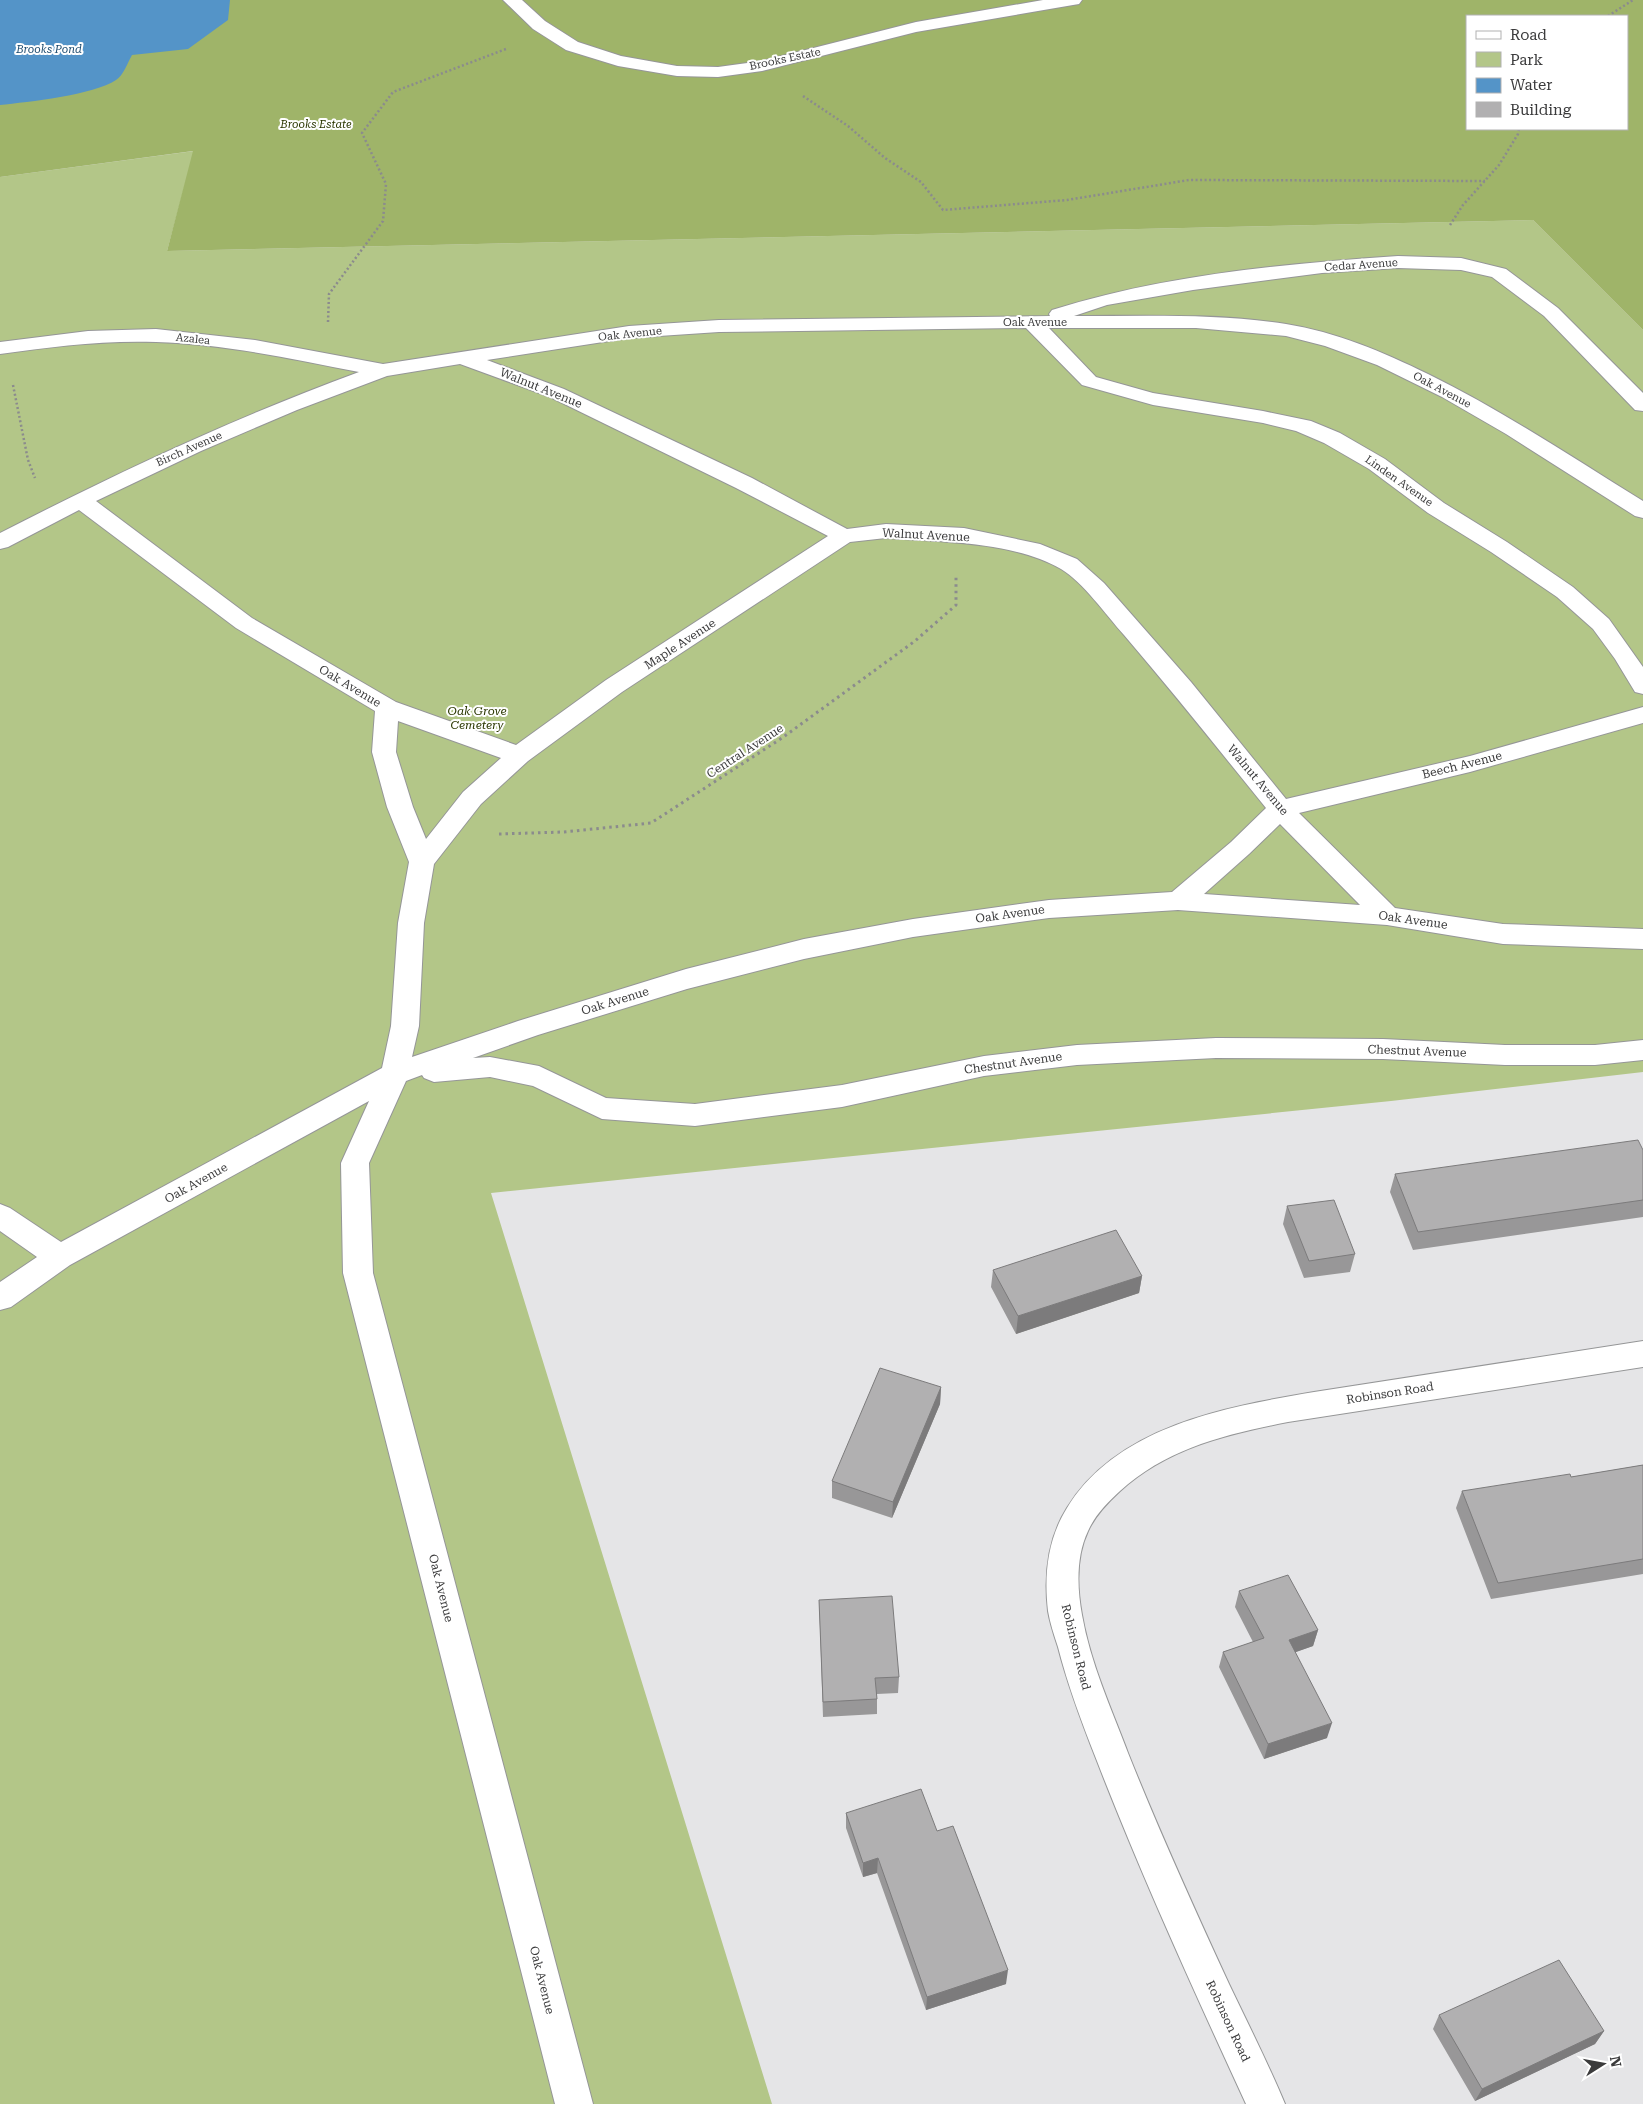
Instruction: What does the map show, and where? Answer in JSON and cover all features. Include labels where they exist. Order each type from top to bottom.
[{"type":"street","name":"Brooks Estate","points":[[512,0],[539,25],[572,46],[618,61],[677,71],[718,72],[762,66],[916,27],[1073,0]]},
{"type":"street","name":"Cedar Avenue","points":[[1031,322],[1104,300],[1202,282],[1332,266],[1398,262],[1461,264],[1499,273],[1551,312],[1643,405]]},
{"type":"street","name":"Linden Avenue","points":[[1031,322],[1089,381],[1153,399],[1263,417],[1303,426],[1332,438],[1377,464],[1436,508],[1499,547],[1565,592],[1601,624],[1624,655],[1643,686]]},
{"type":"street","name":"Oak Avenue","points":[[383,370],[629,332],[718,326],[1196,322],[1286,330],[1332,340],[1384,361],[1449,393],[1514,429],[1643,511]]},
{"type":"street","name":"Azalea","points":[[5,348],[94,336],[176,337],[270,348],[383,370]]},
{"type":"street","name":"Walnut Avenue","points":[[464,358],[557,393],[744,483],[844,536],[886,531],[964,535],[1032,550],[1069,564],[1096,588],[1171,674],[1280,809],[1387,916]]},
{"type":"street","name":"Birch Avenue","points":[[0,542],[81,500],[202,442],[383,370]]},
{"type":"street","name":"Oak Avenue","points":[[81,500],[244,623],[387,708],[384,752],[400,807],[429,853],[411,923],[405,1026],[395,1074],[355,1163],[358,1273],[574,2104]]},
{"type":"street","name":"Maple Avenue","points":[[429,853],[472,798],[519,755],[614,686],[844,536]]},
{"type":"street","points":[[387,708],[519,755]]},
{"type":"street","name":"Beech Avenue","points":[[1280,809],[1470,764],[1643,715]]},
{"type":"street","points":[[1178,901],[1240,848],[1280,809]]},
{"type":"street","name":"Oak Avenue","points":[[0,1298],[60,1257],[395,1074],[528,1028],[677,982],[804,949],[913,928],[1049,909],[1178,901],[1387,916],[1503,934],[1643,939]]},
{"type":"street","name":"Chestnut Avenue","points":[[395,1074],[490,1067],[539,1077],[602,1108],[695,1115],[842,1096],[984,1066],[1077,1055],[1216,1048],[1383,1049],[1545,1055],[1595,1055],[1643,1050]]},
{"type":"street","points":[[0,1216],[60,1257]]},
{"type":"street","name":"Robinson Road","points":[[1266,2104],[1153,1858],[1089,1699],[1066,1615],[1063,1589],[1064,1559],[1068,1539],[1075,1523],[1100,1489],[1143,1456],[1184,1436],[1274,1412],[1643,1354]]},
{"type":"path","points":[[1610,15],[1633,0]]},
{"type":"path","points":[[327,359],[330,294],[383,221],[386,184],[362,133],[394,92],[482,57],[551,33]]},
{"type":"path","points":[[762,66],[848,126],[885,158],[921,182],[943,210],[1067,200],[1189,180],[1485,181]]},
{"type":"path","points":[[1461,264],[1449,243],[1448,229],[1463,205],[1485,181],[1507,152],[1519,130]]},
{"type":"path","points":[[5,348],[28,460],[50,516]]},
{"type":"path","name":"Central Avenue","points":[[429,853],[506,833],[564,832],[651,823],[782,738],[915,641],[956,605],[956,559],[938,534]]},
{"type":"green space","name":"Brooks Estate","points":[[0,0],[1643,0],[1643,330],[1533,220],[167,251],[193,151],[0,177]]},
{"type":"green space","name":"Oak Grove Cemetery","points":[[194,151],[167,251],[1533,220],[1643,330],[1643,1072],[1391,1101],[491,1193],[772,2104],[0,2104],[0,177]]},
{"type":"water","name":"Brooks Pond","points":[[0,0],[230,0],[228,20],[188,49],[132,55],[119,78],[93,90],[60,97],[0,105]]},
{"type":"building","points":[[1638,1140],[1643,1150],[1643,1200],[1418,1232],[1395,1174]]},
{"type":"building","points":[[1334,1200],[1355,1254],[1309,1261],[1287,1206]]},
{"type":"building","points":[[1116,1230],[1142,1276],[1018,1316],[993,1270]]},
{"type":"building","points":[[880,1368],[941,1387],[893,1502],[832,1481]]},
{"type":"building","points":[[1643,1465],[1643,1559],[1498,1583],[1462,1491],[1570,1474],[1571,1477]]},
{"type":"building","points":[[1288,1575],[1318,1630],[1289,1640],[1332,1723],[1268,1744],[1223,1652],[1264,1638],[1239,1591]]},
{"type":"building","points":[[892,1596],[899,1677],[875,1678],[877,1699],[823,1702],[819,1600]]},
{"type":"building","points":[[921,1789],[937,1831],[953,1826],[1008,1970],[927,1997],[878,1858],[863,1863],[846,1813]]},
{"type":"building","points":[[1559,1960],[1604,2031],[1482,2089],[1439,2015]]}]
